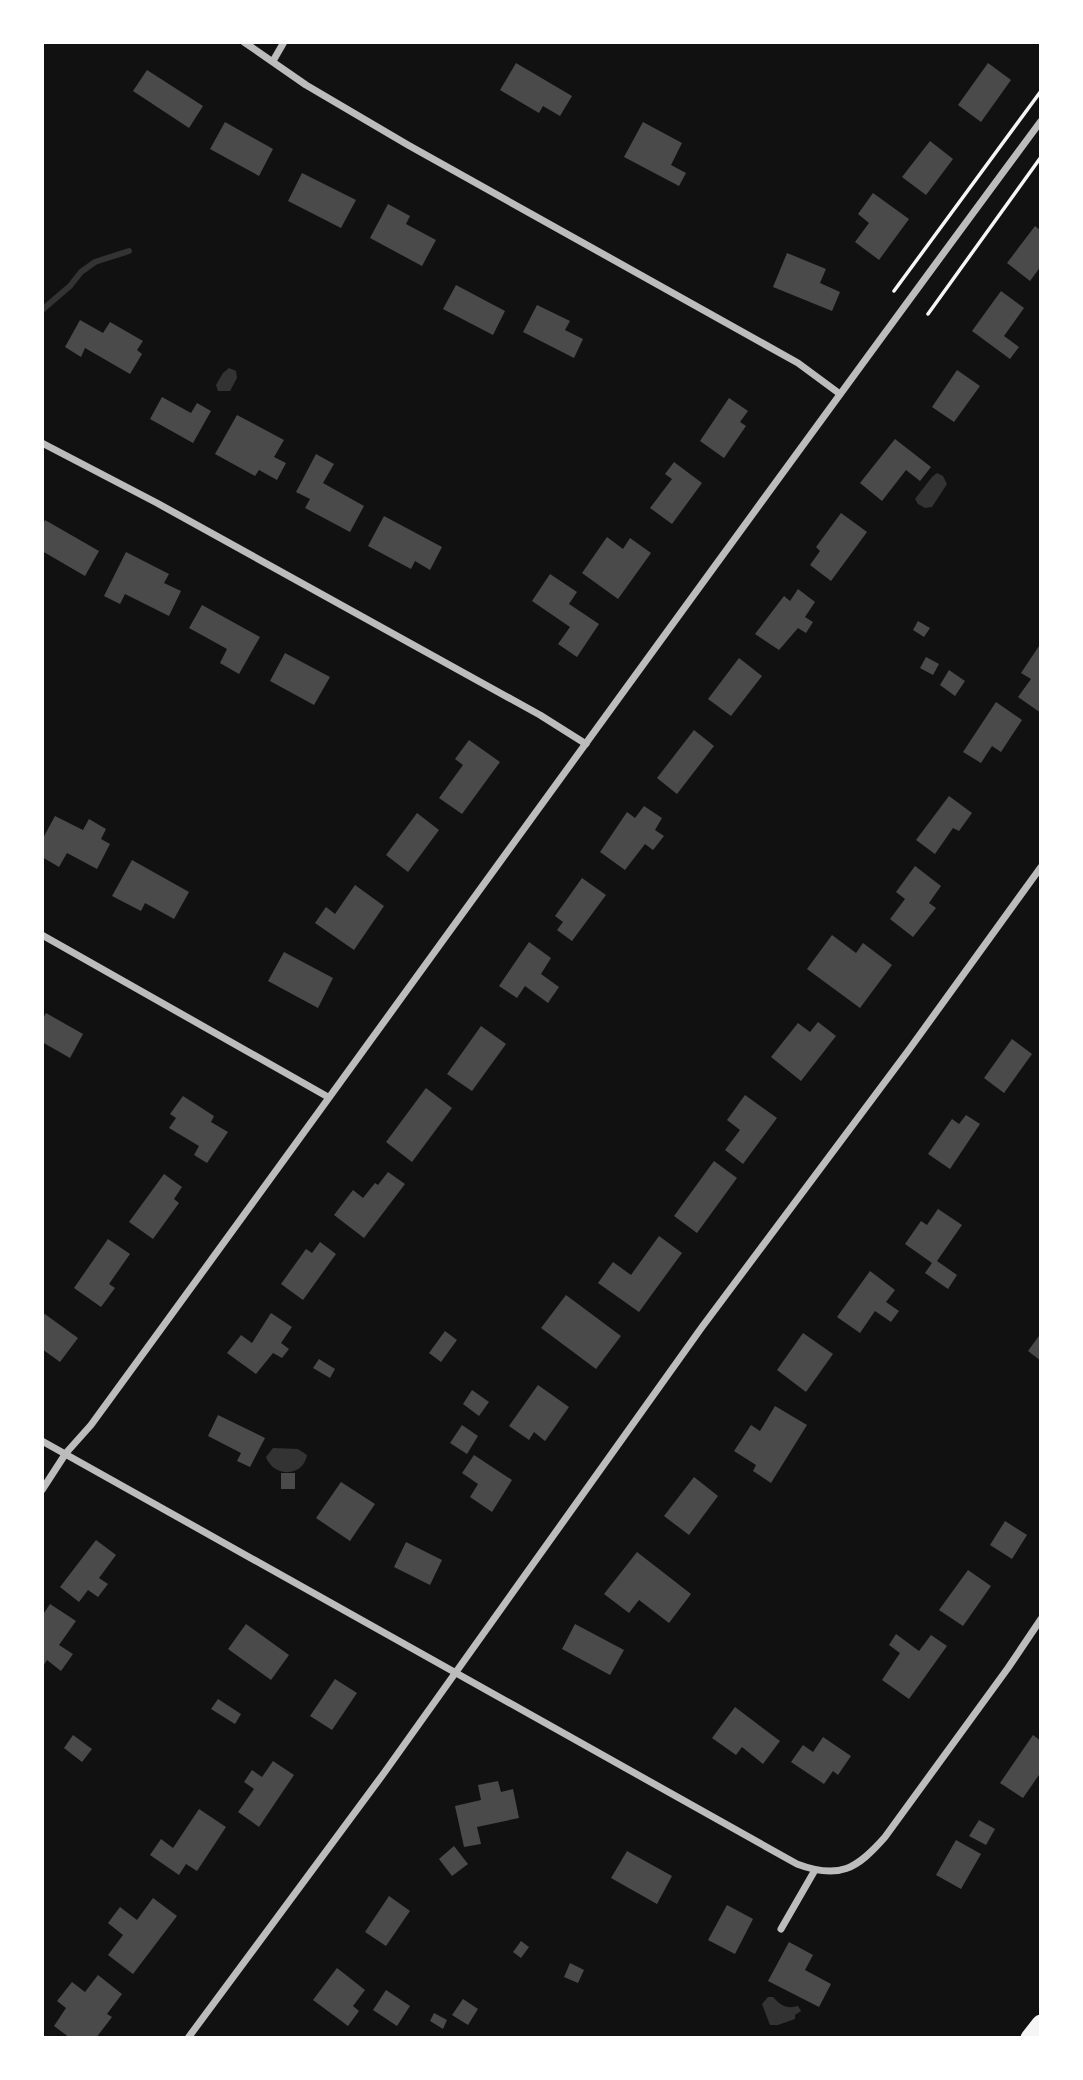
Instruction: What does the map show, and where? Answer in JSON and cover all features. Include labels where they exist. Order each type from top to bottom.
[{"type":"highway","points":[[1030,2038],[1041,2024]]},
{"type":"street","points":[[244,42],[306,85],[798,363],[840,394]]},
{"type":"street","points":[[273,61],[284,42]]},
{"type":"street","points":[[42,1490],[66,1453],[99,1414],[744,523],[1041,121]]},
{"type":"street","points":[[42,443],[157,503],[540,715],[586,744]]},
{"type":"street","points":[[188,2038],[384,1773],[694,1338],[1041,867]]},
{"type":"street","points":[[42,935],[328,1097]]},
{"type":"street","points":[[42,1441],[797,1864],[815,1870],[843,1871],[868,1857],[1000,1679],[1041,1619]]},
{"type":"street","points":[[781,1929],[815,1870]]},
{"type":"path","points":[[894,291],[1041,91]]},
{"type":"path","points":[[928,314],[1041,157]]},
{"type":"shaded area","points":[[229,368],[236,371],[237,378],[230,391],[218,391],[216,385]]},
{"type":"shaded area","points":[[937,473],[943,476],[947,484],[932,507],[925,508],[915,499]]},
{"type":"shaded area","points":[[273,1448],[298,1449],[307,1455],[300,1468],[281,1471],[270,1464],[266,1457]]},
{"type":"shaded area","points":[[768,1997],[773,1997],[784,2006],[798,2006],[801,2011],[795,2015],[795,2019],[770,2025],[762,2004]]},
{"type":"building","points":[[516,63],[572,96],[560,116],[543,106],[539,113],[500,90]]},
{"type":"building","points":[[988,63],[1011,80],[981,122],[958,105]]},
{"type":"building","points":[[147,70],[203,106],[189,128],[133,91]]},
{"type":"building","points":[[225,122],[273,149],[259,176],[210,149]]},
{"type":"building","points":[[643,122],[682,143],[671,165],[686,173],[679,186],[624,157]]},
{"type":"building","points":[[930,141],[953,159],[926,195],[902,177]]},
{"type":"building","points":[[302,173],[356,200],[341,228],[288,201]]},
{"type":"building","points":[[873,193],[909,219],[879,260],[855,242],[869,223],[858,214]]},
{"type":"building","points":[[388,204],[410,216],[406,224],[436,240],[422,266],[370,238]]},
{"type":"building","points":[[1035,226],[1041,231],[1041,266],[1030,281],[1007,263]]},
{"type":"building","points":[[787,253],[826,269],[820,283],[840,292],[832,311],[773,287]]},
{"type":"building","points":[[456,285],[505,311],[493,335],[443,309]]},
{"type":"building","points":[[1001,291],[1024,308],[1004,336],[1019,347],[1010,359],[972,331]]},
{"type":"building","points":[[537,305],[570,321],[565,330],[583,339],[574,358],[523,332]]},
{"type":"building","points":[[80,320],[103,333],[110,322],[143,341],[137,350],[142,354],[130,374],[85,348],[81,357],[65,347]]},
{"type":"building","points":[[957,370],[980,386],[954,422],[932,407]]},
{"type":"building","points":[[162,397],[191,413],[197,403],[211,411],[193,443],[150,419]]},
{"type":"building","points":[[729,398],[748,411],[740,422],[746,426],[724,458],[700,441]]},
{"type":"building","points":[[237,415],[284,440],[274,457],[286,463],[277,480],[259,470],[255,476],[215,454]]},
{"type":"building","points":[[895,439],[931,467],[920,481],[906,470],[882,501],[860,483]]},
{"type":"building","points":[[316,454],[334,464],[323,483],[364,506],[350,532],[305,508],[310,499],[296,492]]},
{"type":"building","points":[[674,462],[702,483],[672,524],[650,508],[672,479],[665,474]]},
{"type":"building","points":[[841,513],[867,532],[831,581],[810,565],[820,551],[816,547]]},
{"type":"building","points":[[384,516],[442,547],[430,570],[415,561],[411,569],[368,546]]},
{"type":"building","points":[[45,520],[99,551],[85,576],[42,551],[42,526]]},
{"type":"building","points":[[607,537],[623,549],[630,538],[651,553],[618,599],[582,573]]},
{"type":"building","points":[[126,552],[169,574],[164,583],[181,591],[169,616],[125,594],[120,604],[104,596]]},
{"type":"building","points":[[550,574],[577,592],[569,604],[599,624],[577,657],[558,644],[570,627],[532,601]]},
{"type":"building","points":[[798,589],[815,602],[805,617],[813,622],[806,633],[798,628],[779,650],[755,634],[784,596],[790,601]]},
{"type":"building","points":[[202,605],[260,637],[239,674],[220,663],[227,649],[189,628]]},
{"type":"building","points":[[918,621],[930,628],[924,637],[913,630]]},
{"type":"building","points":[[1041,643],[1041,713],[1018,697],[1031,679],[1021,673]]},
{"type":"building","points":[[285,653],[330,677],[314,705],[270,681]]},
{"type":"building","points":[[926,657],[939,664],[933,675],[920,668]]},
{"type":"building","points":[[739,658],[762,676],[731,716],[708,699]]},
{"type":"building","points":[[949,670],[965,681],[955,696],[940,685]]},
{"type":"building","points":[[996,702],[1022,720],[1001,752],[992,746],[981,763],[963,752]]},
{"type":"building","points":[[694,730],[714,746],[677,794],[657,778]]},
{"type":"building","points":[[469,740],[500,762],[462,814],[439,798],[463,765],[455,759]]},
{"type":"building","points":[[949,796],[972,813],[959,831],[953,828],[935,854],[916,840]]},
{"type":"building","points":[[644,806],[662,818],[655,830],[664,836],[653,850],[645,844],[625,870],[600,852],[627,812],[635,818]]},
{"type":"building","points":[[417,813],[439,830],[408,872],[386,855]]},
{"type":"building","points":[[55,816],[83,830],[89,819],[106,829],[101,839],[110,844],[97,869],[67,853],[59,867],[42,857],[42,840]]},
{"type":"building","points":[[132,860],[189,892],[174,919],[145,903],[141,911],[112,896]]},
{"type":"building","points":[[915,866],[941,886],[929,903],[936,908],[913,937],[890,919],[905,899],[896,892]]},
{"type":"building","points":[[582,878],[606,895],[572,941],[557,930],[563,922],[555,916]]},
{"type":"building","points":[[355,885],[384,906],[354,950],[315,923],[326,907],[335,914]]},
{"type":"building","points":[[832,935],[856,953],[863,943],[892,965],[860,1008],[807,969]]},
{"type":"building","points":[[529,942],[551,958],[541,974],[559,987],[548,1003],[525,986],[517,998],[499,986]]},
{"type":"building","points":[[284,952],[333,978],[318,1008],[268,981]]},
{"type":"building","points":[[46,1013],[83,1034],[70,1058],[42,1042],[42,1020]]},
{"type":"building","points":[[818,1022],[836,1036],[801,1081],[771,1057],[798,1023],[810,1032]]},
{"type":"building","points":[[481,1026],[506,1044],[472,1091],[447,1074]]},
{"type":"building","points":[[1012,1039],[1032,1054],[1004,1093],[984,1078]]},
{"type":"building","points":[[426,1088],[452,1108],[412,1162],[386,1142]]},
{"type":"building","points":[[745,1095],[777,1118],[743,1164],[725,1150],[740,1130],[727,1120]]},
{"type":"building","points":[[183,1096],[214,1116],[211,1122],[228,1132],[207,1163],[194,1155],[199,1146],[169,1128],[176,1118],[170,1114]]},
{"type":"building","points":[[966,1115],[980,1124],[950,1169],[928,1154],[952,1119],[959,1124]]},
{"type":"building","points":[[714,1161],[737,1178],[697,1233],[674,1216]]},
{"type":"building","points":[[388,1172],[405,1184],[364,1238],[334,1215],[353,1190],[363,1198]]},
{"type":"building","points":[[164,1174],[182,1187],[174,1199],[179,1203],[153,1239],[129,1222]]},
{"type":"building","points":[[938,1209],[962,1225],[937,1261],[957,1275],[948,1289],[925,1273],[932,1263],[905,1244],[921,1221],[927,1225]]},
{"type":"building","points":[[659,1236],[682,1253],[639,1312],[598,1283],[613,1262],[631,1275]]},
{"type":"building","points":[[108,1239],[130,1254],[109,1284],[115,1288],[101,1307],[74,1288]]},
{"type":"building","points":[[320,1242],[336,1254],[303,1300],[281,1284],[306,1249],[312,1253]]},
{"type":"building","points":[[870,1271],[895,1290],[886,1302],[899,1311],[891,1322],[875,1311],[860,1333],[837,1317]]},
{"type":"building","points":[[566,1295],[621,1336],[596,1369],[541,1328]]},
{"type":"building","points":[[42,1312],[78,1338],[60,1362],[42,1349]]},
{"type":"building","points":[[271,1313],[292,1327],[281,1343],[289,1349],[282,1358],[273,1353],[256,1374],[227,1353],[241,1335],[252,1343]]},
{"type":"building","points":[[445,1331],[457,1340],[441,1362],[429,1353]]},
{"type":"building","points":[[803,1333],[833,1354],[806,1392],[777,1370]]},
{"type":"building","points":[[1041,1333],[1041,1361],[1028,1351]]},
{"type":"building","points":[[319,1359],[335,1369],[330,1378],[313,1368]]},
{"type":"building","points":[[538,1385],[569,1407],[545,1441],[534,1432],[529,1440],[509,1426]]},
{"type":"building","points":[[472,1390],[489,1402],[479,1416],[463,1404]]},
{"type":"building","points":[[775,1406],[807,1425],[771,1483],[753,1471],[756,1465],[734,1451],[751,1425],[760,1431]]},
{"type":"building","points":[[218,1415],[265,1438],[250,1467],[237,1461],[241,1453],[208,1436]]},
{"type":"building","points":[[462,1425],[478,1436],[467,1454],[450,1443]]},
{"type":"building","points":[[474,1455],[512,1480],[492,1512],[470,1497],[478,1484],[462,1473]]},
{"type":"building","points":[[281,1473],[295,1473],[295,1489],[281,1489]]},
{"type":"building","points":[[694,1477],[718,1496],[689,1535],[664,1516]]},
{"type":"building","points":[[341,1482],[375,1504],[350,1541],[316,1518]]},
{"type":"building","points":[[1005,1521],[1027,1535],[1012,1559],[990,1545]]},
{"type":"building","points":[[96,1540],[116,1555],[99,1578],[108,1584],[98,1597],[88,1590],[79,1602],[60,1587]]},
{"type":"building","points":[[406,1542],[442,1560],[430,1585],[394,1567]]},
{"type":"building","points":[[637,1552],[691,1594],[669,1623],[639,1600],[629,1613],[604,1594]]},
{"type":"building","points":[[968,1570],[991,1586],[963,1626],[939,1610]]},
{"type":"building","points":[[50,1604],[76,1621],[59,1645],[73,1654],[61,1671],[47,1660],[42,1668],[42,1616]]},
{"type":"building","points":[[246,1624],[289,1655],[271,1680],[228,1649]]},
{"type":"building","points":[[575,1624],[624,1650],[610,1675],[562,1649]]},
{"type":"building","points":[[896,1634],[919,1651],[931,1635],[947,1646],[909,1699],[882,1680],[900,1653],[889,1645]]},
{"type":"building","points":[[335,1679],[357,1693],[332,1730],[310,1716]]},
{"type":"building","points":[[218,1699],[241,1714],[235,1724],[211,1709]]},
{"type":"building","points":[[735,1707],[780,1741],[763,1764],[742,1747],[736,1755],[712,1738]]},
{"type":"building","points":[[73,1735],[92,1749],[82,1762],[64,1748]]},
{"type":"building","points":[[1033,1735],[1041,1741],[1041,1772],[1023,1798],[1000,1783]]},
{"type":"building","points":[[823,1737],[851,1756],[838,1775],[833,1771],[824,1784],[791,1762],[803,1745],[813,1752]]},
{"type":"building","points":[[273,1761],[294,1775],[259,1827],[238,1812],[254,1789],[244,1782],[252,1770],[262,1777]]},
{"type":"building","points":[[498,1781],[501,1792],[513,1789],[519,1818],[477,1827],[481,1844],[464,1847],[455,1806],[481,1800],[478,1785]]},
{"type":"building","points":[[199,1809],[226,1827],[197,1871],[186,1864],[179,1875],[150,1855],[161,1839],[173,1848]]},
{"type":"building","points":[[979,1820],[995,1829],[986,1845],[969,1836]]},
{"type":"building","points":[[956,1840],[981,1854],[961,1889],[936,1875]]},
{"type":"building","points":[[454,1846],[468,1864],[452,1876],[439,1859]]},
{"type":"building","points":[[627,1851],[672,1876],[657,1904],[611,1878]]},
{"type":"building","points":[[389,1896],[410,1911],[386,1946],[365,1932]]},
{"type":"building","points":[[153,1898],[177,1916],[133,1974],[108,1955],[123,1935],[108,1923],[120,1907],[137,1920]]},
{"type":"building","points":[[727,1905],[753,1919],[735,1954],[708,1940]]},
{"type":"building","points":[[521,1941],[529,1947],[521,1958],[513,1952]]},
{"type":"building","points":[[789,1942],[813,1955],[805,1970],[831,1984],[819,2007],[768,1981]]},
{"type":"building","points":[[570,1963],[584,1970],[578,1983],[564,1977]]},
{"type":"building","points":[[337,1968],[365,1990],[353,2006],[359,2011],[348,2026],[313,2000]]},
{"type":"building","points":[[98,1975],[122,1994],[107,2014],[112,2017],[96,2038],[70,2038],[54,2026],[66,2008],[57,2001],[72,1982],[85,1992]]},
{"type":"building","points":[[386,1990],[410,2006],[397,2026],[373,2010]]},
{"type":"building","points":[[463,1999],[478,2009],[468,2025],[452,2015]]},
{"type":"building","points":[[434,2013],[447,2020],[443,2029],[430,2021]]},
{"type":"waterway","points":[[42,310],[95,262],[129,251]]}]
